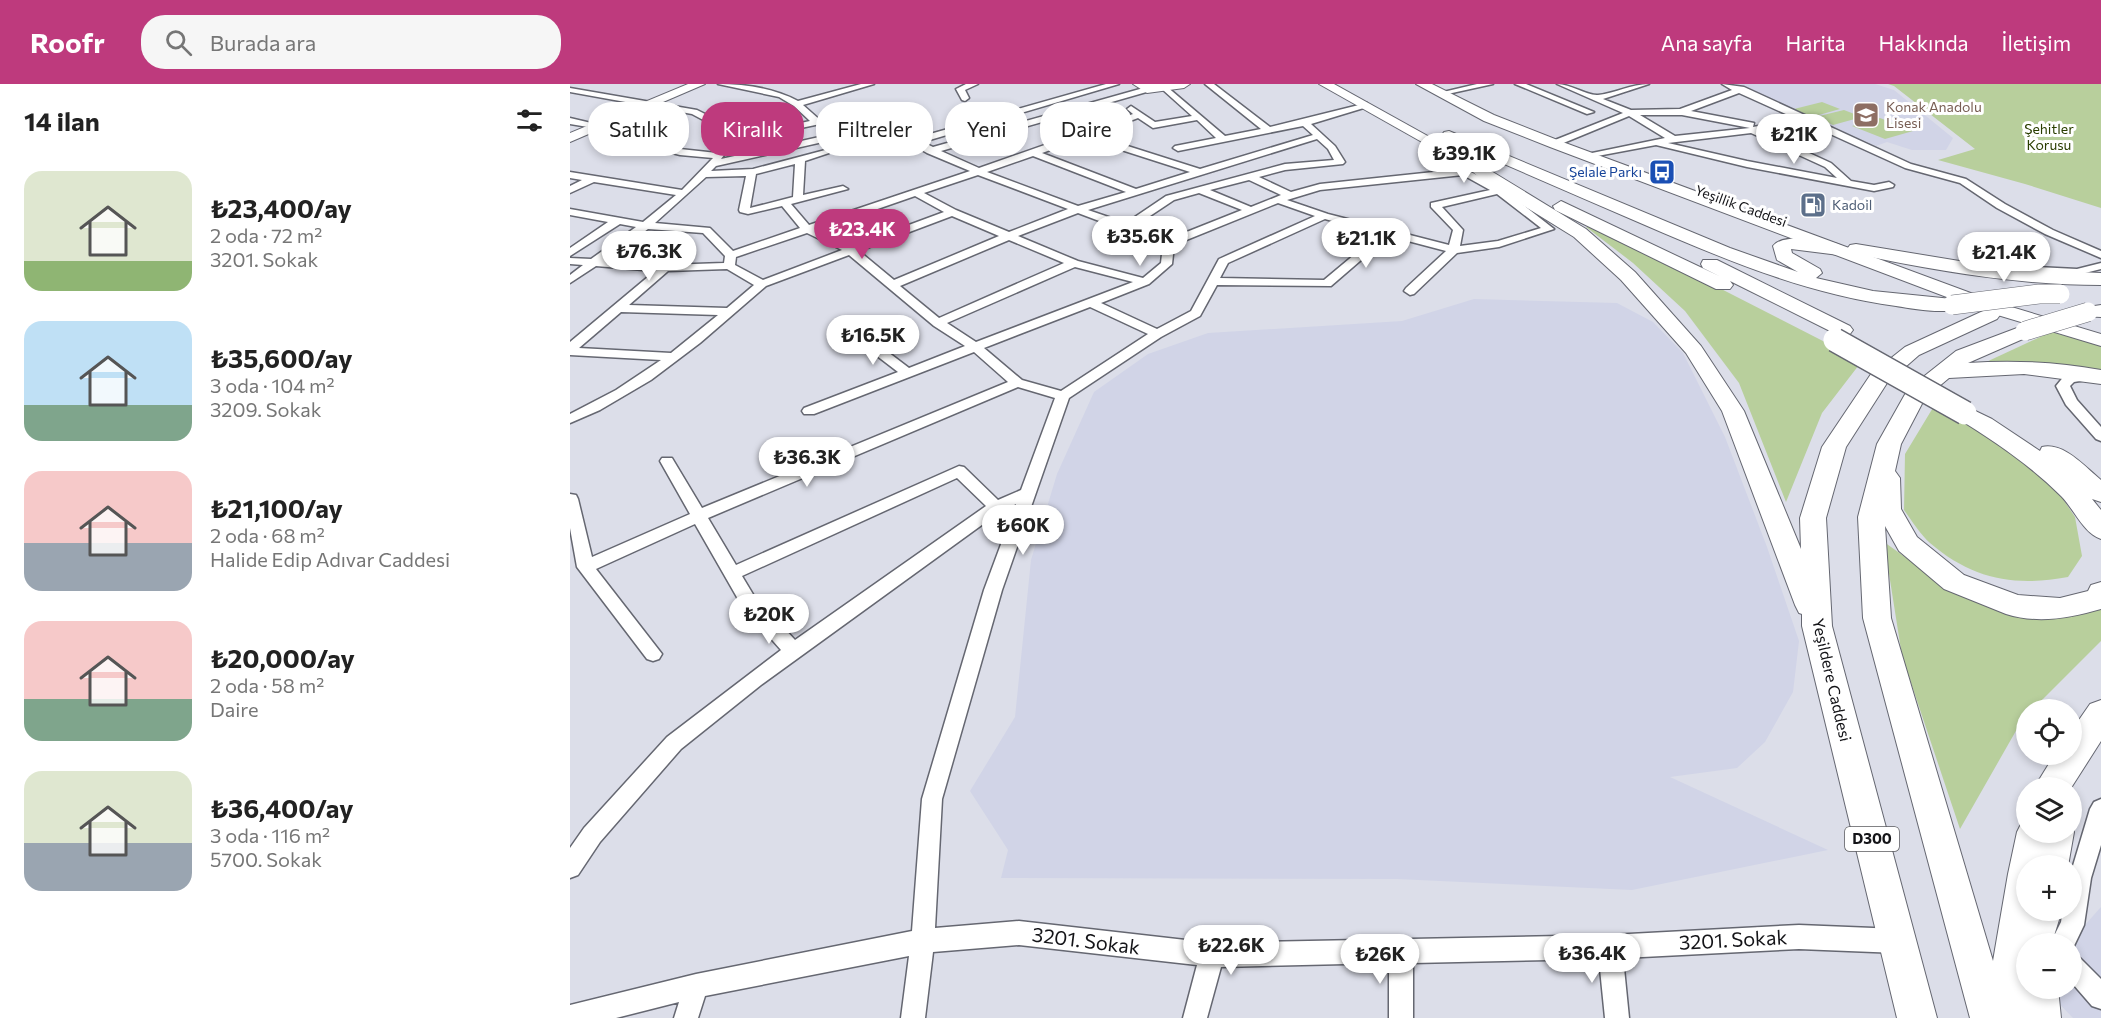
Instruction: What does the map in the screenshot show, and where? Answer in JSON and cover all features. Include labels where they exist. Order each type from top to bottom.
[{"type":"highway","points":[[1449,135],[1777,273],[1817,286],[1903,303],[1952,305],[2039,294],[2060,294]]},
{"type":"highway","points":[[1449,135],[1839,335],[1969,406],[2064,462],[2101,493]]},
{"type":"highway","points":[[1469,168],[1605,226],[1839,335]]},
{"type":"highway","points":[[1469,168],[1488,177],[1580,233],[1628,276],[1694,350],[1733,411],[1817,626]]},
{"type":"highway","points":[[1903,303],[1818,275],[1792,263],[1783,256],[1782,246],[1794,242],[2044,279],[2101,279]]},
{"type":"highway","name":"Yeşildere Caddesi","points":[[1917,1018],[1817,626],[1813,518],[1834,447],[1879,379],[1912,351],[1990,315],[2101,284]]},
{"type":"highway","points":[[1990,1018],[1877,618],[1871,517],[1889,444],[1916,394],[1964,356],[2025,331],[2097,311]]},
{"type":"highway","points":[[1941,373],[2005,367],[2035,368],[2098,377]]},
{"type":"highway","points":[[1969,406],[2057,478],[2101,530]]},
{"type":"highway","points":[[1889,444],[1888,509],[1908,544],[1954,582],[2016,606],[2060,609],[2098,598],[2101,593]]},
{"type":"highway","points":[[2058,777],[2092,727]]},
{"type":"highway","points":[[2072,777],[2092,727]]},
{"type":"highway","points":[[2012,1018],[2013,954],[2018,921]]},
{"type":"main road","points":[[659,102],[699,84]]},
{"type":"main road","points":[[1143,86],[1166,88],[1184,84]]},
{"type":"main road","points":[[1325,84],[1469,168]]},
{"type":"main road","points":[[1348,84],[1449,135]]},
{"type":"main road","name":"Yeşillik Caddesi","points":[[1424,84],[1494,117],[1847,250]]},
{"type":"main road","name":"Yeşillik Caddesi","points":[[1424,84],[1489,118],[1522,131],[1847,250]]},
{"type":"main road","points":[[570,138],[588,130]]},
{"type":"main road","points":[[1847,250],[2101,332]]},
{"type":"main road","points":[[1847,250],[1988,306],[2101,340]]},
{"type":"main road","points":[[2040,999],[2042,1018]]},
{"type":"street","points":[[722,84],[782,95],[794,102]]},
{"type":"street","points":[[965,98],[960,89],[974,84]]},
{"type":"street","points":[[933,135],[1115,84]]},
{"type":"street","points":[[1209,84],[1268,130]]},
{"type":"street","points":[[1443,93],[1489,84]]},
{"type":"street","points":[[1519,84],[1590,112]]},
{"type":"street","points":[[1560,84],[1630,112],[1672,138]]},
{"type":"street","points":[[1596,98],[1643,84]]},
{"type":"street","points":[[1726,84],[1908,166],[1963,181],[2039,227],[2101,255]]},
{"type":"street","points":[[804,102],[863,85]]},
{"type":"street","points":[[933,150],[1116,98],[1143,86]]},
{"type":"street","points":[[1166,88],[1222,139]]},
{"type":"street","points":[[1681,112],[1741,89]]},
{"type":"street","points":[[570,90],[636,102]]},
{"type":"street","points":[[1116,98],[1151,124],[1199,117]]},
{"type":"street","points":[[1179,148],[1305,123],[1364,105]]},
{"type":"street","points":[[804,110],[817,122],[804,125]]},
{"type":"street","points":[[1558,142],[1630,112],[1681,112],[1764,128]]},
{"type":"street","points":[[1133,117],[1138,115]]},
{"type":"street","points":[[1594,154],[1672,138],[1752,130],[1810,120]]},
{"type":"street","points":[[570,121],[588,126]]},
{"type":"street","points":[[1127,227],[1170,198],[1285,167],[1340,162],[1332,148],[1305,123]]},
{"type":"street","points":[[1752,130],[1828,165],[1847,182]]},
{"type":"street","points":[[892,285],[1076,210],[1256,153],[1319,136]]},
{"type":"street","points":[[689,154],[717,160],[816,140]]},
{"type":"street","points":[[1654,142],[1747,164],[1874,188],[1889,185]]},
{"type":"street","points":[[1133,150],[1200,172]]},
{"type":"street","points":[[570,261],[664,268],[730,260],[807,229],[1040,151]]},
{"type":"street","points":[[933,152],[1076,210],[1168,243],[1284,198],[1320,187],[1469,168],[1549,230],[1499,244],[1454,250],[1324,216],[1284,198],[1251,177]]},
{"type":"street","points":[[1034,153],[1136,192]]},
{"type":"street","points":[[705,174],[733,176],[751,174],[816,154]]},
{"type":"street","points":[[570,280],[683,193],[705,174],[720,156]]},
{"type":"street","points":[[800,159],[792,202],[807,229],[849,249],[938,323],[975,347],[1017,383],[1063,396]]},
{"type":"street","points":[[751,174],[744,210],[752,212],[843,189]]},
{"type":"street","points":[[570,175],[683,193]]},
{"type":"street","points":[[570,190],[592,179]]},
{"type":"street","points":[[1200,190],[1252,211]]},
{"type":"street","points":[[1410,291],[1454,250],[1458,230],[1435,205],[1499,191]]},
{"type":"street","points":[[915,192],[952,212],[1074,262],[1145,282]]},
{"type":"street","points":[[570,212],[643,225],[706,230],[730,260],[762,284]]},
{"type":"street","points":[[570,419],[592,410],[674,357],[762,284],[849,249],[952,212]]},
{"type":"street","points":[[914,1018],[923,940],[932,799],[993,590],[1063,396],[1157,334],[1196,313],[1223,261],[1324,216]]},
{"type":"street","points":[[570,253],[617,221]]},
{"type":"street","points":[[1211,281],[1327,285],[1386,233]]},
{"type":"street","points":[[809,411],[1093,304],[1145,282],[1166,264],[1168,243]]},
{"type":"street","points":[[1904,258],[1979,267],[2077,272],[2101,266]]},
{"type":"street","points":[[938,323],[1074,262]]},
{"type":"street","points":[[570,350],[664,268]]},
{"type":"street","points":[[1093,304],[1157,334]]},
{"type":"street","points":[[616,308],[730,312]]},
{"type":"street","points":[[855,333],[908,373]]},
{"type":"street","points":[[570,350],[674,357]]},
{"type":"street","points":[[2098,377],[2070,378],[2062,386],[2070,402],[2095,426],[2101,436]]},
{"type":"street","points":[[585,567],[699,516],[1017,383]]},
{"type":"street","points":[[570,410],[592,410]]},
{"type":"street","points":[[667,461],[748,601],[793,650]]},
{"type":"street","points":[[732,573],[958,471],[996,507],[1018,518]]},
{"type":"street","points":[[570,867],[592,835],[674,743],[793,650],[996,507],[1028,493]]},
{"type":"street","points":[[570,499],[575,534],[585,567],[653,654]]},
{"type":"street","points":[[2048,933],[2072,925],[2080,878],[2101,809]]},
{"type":"street","name":"3201. Sokak","points":[[570,1017],[696,986],[923,940],[1019,933],[1212,955],[1610,947],[1799,937],[1898,941]]},
{"type":"street","points":[[1610,947],[1617,1018]]},
{"type":"street","points":[[1401,952],[1401,1018]]},
{"type":"street","points":[[1195,1018],[1212,955]]},
{"type":"street","points":[[2082,977],[2101,997]]},
{"type":"street","points":[[687,1018],[696,986]]},
{"type":"shaded area","name":"Konak Anadolu Lisesi","points":[[1735,84],[1875,84],[1894,90],[1953,138],[1946,150],[1912,150],[1887,142],[1876,146]]},
{"type":"shaded area","points":[[1474,299],[1617,303],[1653,322],[1683,353],[1725,437],[1767,547],[1799,641],[1793,692],[1765,742],[1737,768],[1670,777],[1828,850],[1632,890],[1397,879],[1001,878],[1008,850],[970,791],[1015,717],[1031,560],[1057,474],[1094,392],[1148,354],[1208,333],[1402,321]]},
{"type":"shaded area","points":[[2101,907],[2101,1018],[2073,1018],[2055,999],[2082,999],[2082,933],[2078,933]]},
{"type":"green space","name":"Şehitler Korusu","points":[[1888,84],[2101,84],[2101,208],[1938,160],[1975,149],[1894,86]]},
{"type":"green space","points":[[1822,102],[1840,109],[1812,117],[1794,109]]},
{"type":"green space","points":[[1844,110],[1862,117],[1833,125],[1815,117]]},
{"type":"green space","points":[[1880,118],[1913,131],[1885,139],[1852,126]]},
{"type":"green space","points":[[1596,225],[1862,361],[1822,413],[1786,502],[1739,383],[1685,311],[1633,263],[1586,227]]},
{"type":"green space","points":[[2051,332],[2101,345],[2101,375],[1984,363]]},
{"type":"green space","points":[[1934,406],[1963,417],[2049,478],[2075,517],[2082,556],[2068,577],[2030,581],[1994,577],[1962,565],[1930,543],[1919,532],[1904,510],[1905,454]]},
{"type":"green space","points":[[1884,542],[1936,579],[2011,609],[2101,604],[2101,641],[2043,699],[2016,699],[2016,731],[1960,829],[1902,656]]},
{"type":"place","name":"Konak Anadolu Lisesi","points":[[1866,115]]},
{"type":"place","name":"Şelale Parkı","points":[[1662,172]]},
{"type":"place","name":"Kadoil","points":[[1813,205]]}]
